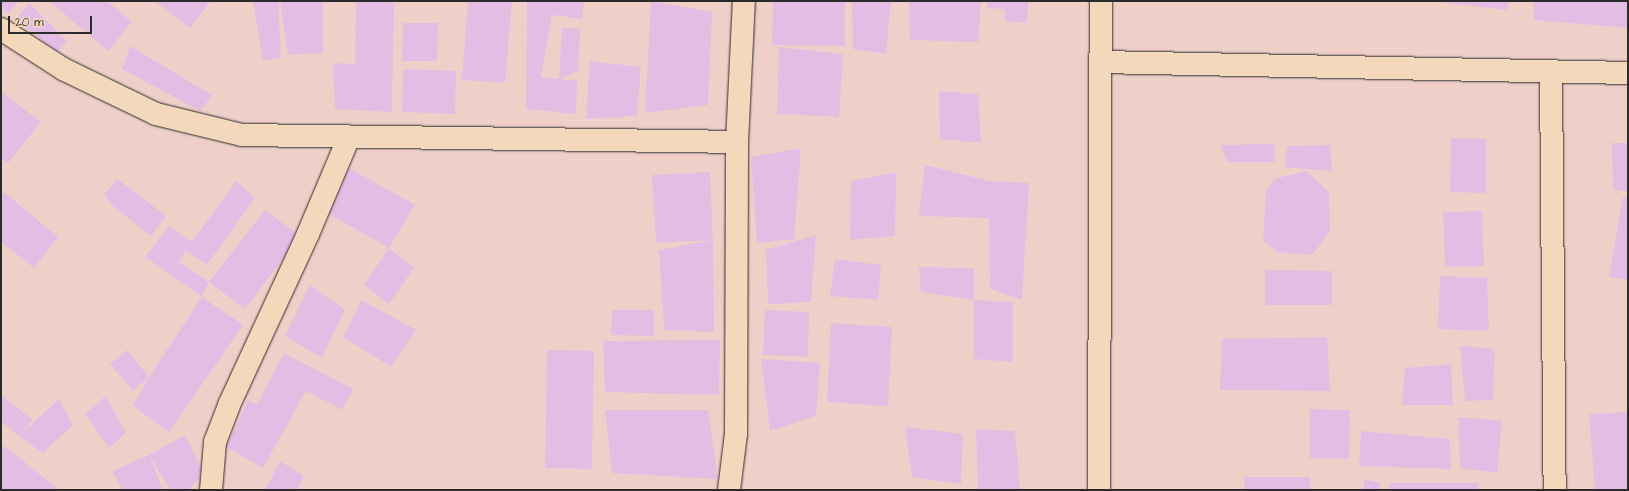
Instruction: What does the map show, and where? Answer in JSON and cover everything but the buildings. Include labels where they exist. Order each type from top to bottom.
[{"type":"street","points":[[729,490],[736,434],[737,142],[744,1]]},
{"type":"street","points":[[1099,490],[1101,1]]},
{"type":"street","points":[[1,29],[63,69],[156,114],[242,135],[737,142]]},
{"type":"street","points":[[1100,62],[1551,73],[1628,73]]},
{"type":"street","points":[[1551,73],[1555,490]]},
{"type":"street","points":[[211,490],[215,442],[228,405],[308,234],[349,137]]}]
